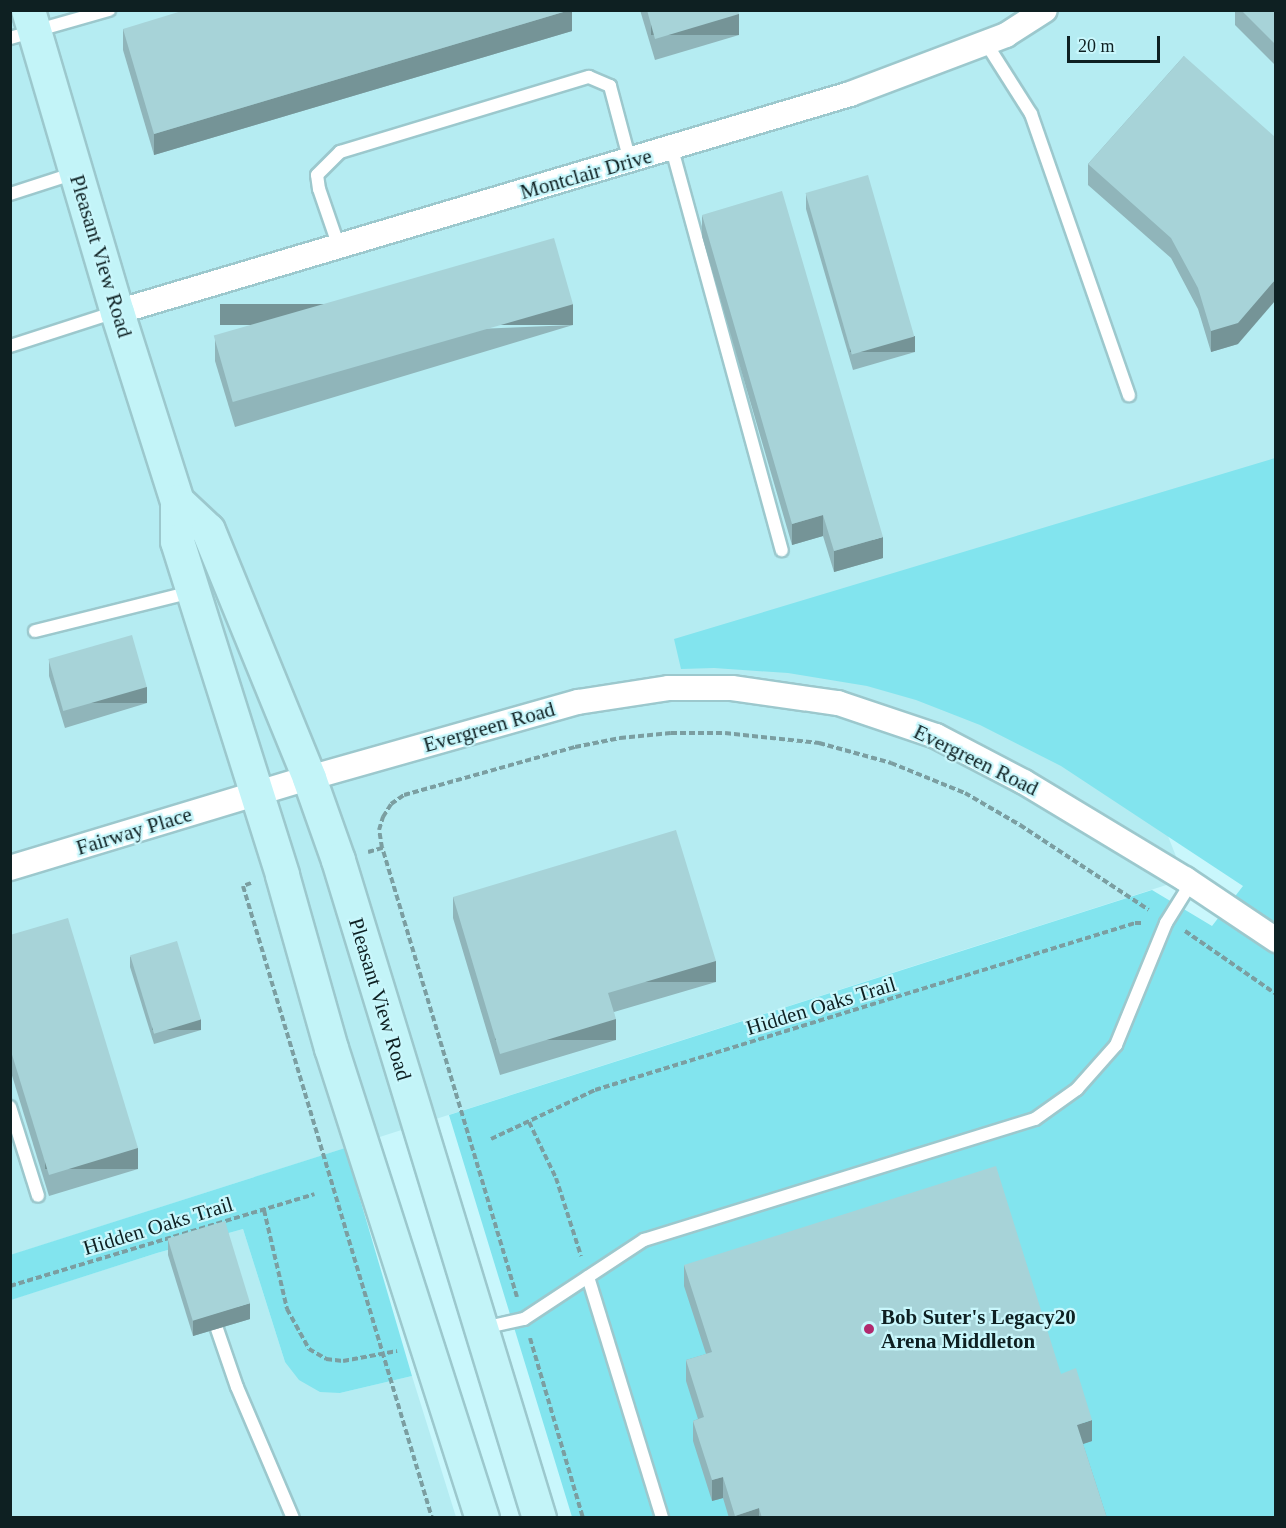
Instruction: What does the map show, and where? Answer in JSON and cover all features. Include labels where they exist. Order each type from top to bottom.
[{"type":"street","name":"Montclair Drive","points":[[117,312],[672,149],[850,94],[1006,35],[1045,10]]},
{"type":"street","name":"Pleasant View Road","points":[[24,27],[76,172],[117,312],[177,501],[177,541],[256,794],[331,1048],[482,1518]]},
{"type":"street","name":"Pleasant View Road","points":[[177,501],[208,530],[309,778],[338,860],[538,1518]]},
{"type":"street","name":"Evergreen Road","points":[[256,794],[579,702],[668,688],[732,688],[838,703],[936,736],[1024,782],[1191,884],[1275,940]]},
{"type":"street","name":"Fairway Place","points":[[10,868],[256,794]]},
{"type":"lane","points":[[24,27],[109,10]]},
{"type":"lane","points":[[986,43],[1031,114],[1129,395]]},
{"type":"lane","points":[[339,247],[319,189],[317,175],[340,152],[589,76],[610,86],[630,161]]},
{"type":"lane","points":[[672,149],[782,550]]},
{"type":"lane","points":[[10,194],[76,172]]},
{"type":"lane","points":[[10,346],[117,312]]},
{"type":"lane","points":[[35,631],[193,591]]},
{"type":"lane","points":[[481,1329],[524,1319],[644,1240],[1035,1119],[1077,1089],[1116,1044],[1166,923],[1191,884]]},
{"type":"lane","points":[[10,1107],[38,1196]]},
{"type":"lane","points":[[588,1277],[662,1518]]},
{"type":"lane","points":[[217,1329],[242,1398],[293,1518]]},
{"type":"path","points":[[583,1518],[382,848],[379,830],[383,817],[391,804],[404,795],[575,747],[620,738],[671,733],[725,733],[819,743],[891,763],[965,793],[1117,887],[1166,923]]},
{"type":"path","name":"Hidden Oaks Trail","points":[[490,1139],[595,1090],[1135,923],[1166,923]]},
{"type":"path","points":[[1184,930],[1275,994]]},
{"type":"path","points":[[529,1122],[556,1178],[588,1277]]},
{"type":"path","name":"Hidden Oaks Trail","points":[[10,1286],[314,1194]]},
{"type":"path","points":[[264,1209],[287,1309],[309,1349],[326,1359],[343,1361],[365,1359],[427,1344]]},
{"type":"shaded area","points":[[11,11],[1275,11],[1275,581],[1091,642],[1185,879],[11,1255]]},
{"type":"shaded area","points":[[1275,458],[1275,1517],[572,1517],[449,1115],[1152,890],[1212,926],[1243,886],[1061,766],[980,725],[916,700],[867,686],[788,673],[714,668],[681,669],[674,639]]},
{"type":"shaded area","points":[[345,1148],[412,1376],[340,1393],[320,1392],[299,1380],[285,1362],[243,1229],[157,1253],[11,1300],[10,1255]]},
{"type":"shaded area","points":[[243,1229],[285,1362],[340,1393],[412,1376],[456,1517],[11,1517],[10,1300],[157,1253]]},
{"type":"building","points":[[185,10],[570,10],[154,134],[123,29]]},
{"type":"building","points":[[647,10],[738,10],[739,14],[655,39]]},
{"type":"building","points":[[1241,10],[1275,10],[1275,44]]},
{"type":"building","points":[[1184,56],[1275,137],[1275,280],[1238,323],[1211,331],[1198,288],[1171,238],[1088,164]]},
{"type":"building","points":[[868,175],[914,336],[852,354],[806,193]]},
{"type":"building","points":[[782,191],[883,537],[834,551],[823,515],[792,524],[702,215]]},
{"type":"building","points":[[554,238],[573,304],[233,402],[214,336]]},
{"type":"building","points":[[132,635],[147,687],[63,711],[48,659]]},
{"type":"building","points":[[676,830],[716,961],[608,993],[616,1019],[500,1054],[453,897]]},
{"type":"building","points":[[68,918],[138,1148],[49,1175],[10,1048],[10,935]]},
{"type":"building","points":[[177,941],[201,1019],[154,1034],[130,955]]},
{"type":"building","name":"Bob Suter's Legacy20 Arena Middleton","points":[[996,1166],[1061,1374],[1076,1368],[1092,1420],[1077,1425],[1107,1518],[762,1518],[759,1508],[735,1516],[723,1477],[712,1480],[693,1421],[704,1417],[686,1360],[712,1352],[684,1265]]},
{"type":"building","points":[[225,1221],[250,1303],[193,1321],[168,1239]]},
{"type":"place","name":"Bob Suter's Legacy20 Arena Middleton","points":[[869,1329]]}]
